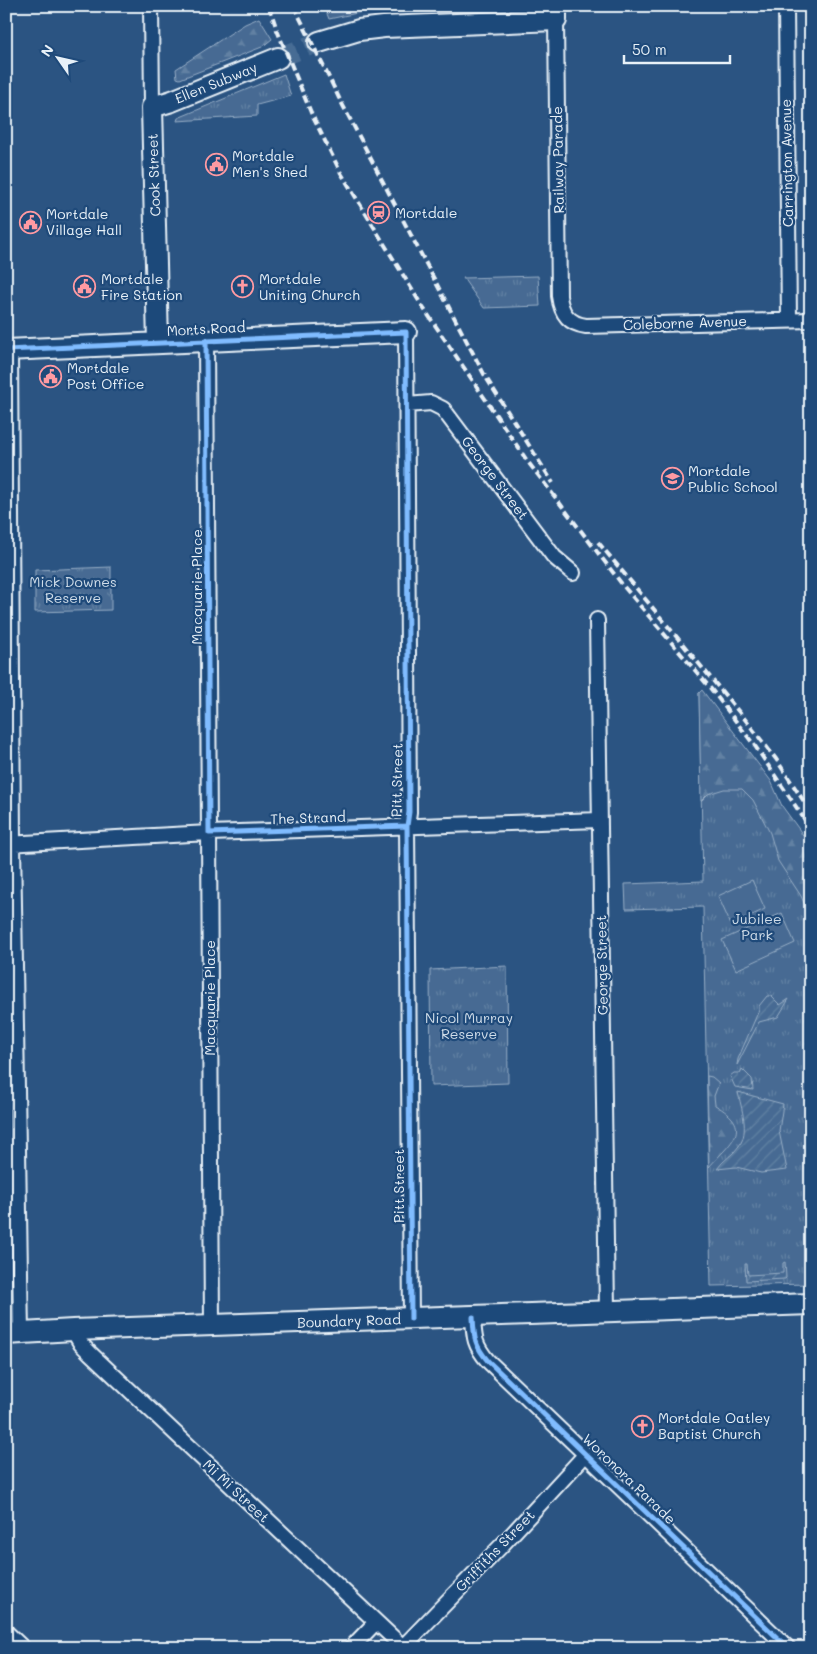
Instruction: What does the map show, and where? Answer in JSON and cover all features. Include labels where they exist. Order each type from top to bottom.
[{"type":"street","name":"Cook Street","points":[[151,6],[158,343]]},
{"type":"street","name":"Carrington Avenue","points":[[786,6],[789,320]]},
{"type":"street","points":[[319,42],[359,30],[556,13]]},
{"type":"street","name":"Railway Parade","points":[[556,13],[559,296],[564,314]]},
{"type":"street","name":"Ellen Subway","points":[[152,107],[172,101],[278,58]]},
{"type":"street","name":"Coleborne Avenue","points":[[564,314],[574,323],[586,326],[811,320]]},
{"type":"street","name":"Morts Road","points":[[8,350],[406,332]]},
{"type":"street","name":"Pitt Street","points":[[406,332],[410,812],[407,826],[411,1319]]},
{"type":"street","name":"Macquarie Place","points":[[206,340],[212,1326]]},
{"type":"street","points":[[8,350],[14,1334]]},
{"type":"street","name":"George Street","points":[[407,405],[431,403],[443,409],[554,557],[573,573]]},
{"type":"street","name":"George Street","points":[[597,620],[607,1310]]},
{"type":"street","name":"The Strand","points":[[10,843],[209,833],[600,820]]},
{"type":"street","name":"Boundary Road","points":[[14,1334],[73,1330],[811,1304]]},
{"type":"street","name":"Woronora Parade","points":[[473,1317],[474,1336],[480,1352],[788,1648]]},
{"type":"street","name":"Mi Mi Street","points":[[73,1330],[81,1344],[94,1358],[403,1647]]},
{"type":"street","name":"Griffiths Street","points":[[403,1647],[503,1544],[586,1454]]},
{"type":"street","points":[[351,1648],[376,1622]]},
{"type":"street","points":[[6,1632],[23,1648]]},
{"type":"green space","points":[[324,6],[390,6],[329,19]]},
{"type":"green space","points":[[259,18],[272,39],[262,47],[180,79],[177,78],[176,69],[245,24]]},
{"type":"green space","points":[[284,74],[291,96],[257,105],[257,116],[177,121],[178,118]]},
{"type":"green space","points":[[538,276],[540,306],[484,308],[463,278]]},
{"type":"green space","name":"Mick Downes Reserve","points":[[111,567],[111,610],[35,612],[35,570]]},
{"type":"green space","points":[[702,690],[771,781],[782,806],[806,839],[811,853],[811,919],[801,896],[778,861],[770,833],[753,800],[742,789],[724,789],[708,794],[701,801],[699,693]]},
{"type":"green space","name":"Jubilee Park","points":[[699,693],[787,845],[811,904],[811,1284],[711,1286],[703,907],[626,909],[625,884],[703,881]]},
{"type":"green space","points":[[752,880],[765,909],[731,925],[718,896]]},
{"type":"green space","points":[[782,913],[795,943],[736,970],[722,940]]},
{"type":"green space","name":"Nicol Murray Reserve","points":[[507,966],[508,1083],[431,1086],[430,970]]},
{"type":"green space","points":[[767,996],[771,996],[780,1005],[789,999],[778,1017],[759,1022],[737,1065],[759,1006]]},
{"type":"green space","points":[[742,1069],[752,1079],[753,1090],[735,1087],[730,1076],[734,1073],[740,1073]]},
{"type":"green space","points":[[707,1076],[712,1077],[719,1083],[714,1096],[715,1105],[727,1113],[734,1121],[736,1128],[731,1142],[709,1167]]},
{"type":"green space","points":[[738,1092],[783,1104],[779,1131],[787,1170],[761,1173],[736,1167],[717,1169],[737,1149],[744,1133],[744,1119]]},
{"type":"green space","points":[[785,1262],[785,1279],[746,1281],[745,1264],[747,1264],[748,1275],[783,1273],[783,1263]]},
{"type":"tunnel","points":[[278,58],[319,42]]},
{"type":"railway","points":[[269,6],[312,115],[341,173],[422,306],[528,462],[625,588],[711,689],[755,746],[811,829]]},
{"type":"railway","points":[[294,6],[339,98],[485,376],[553,483]]},
{"type":"railway","points":[[598,542],[744,718],[776,759],[811,812]]},
{"type":"cycle path","points":[[6,350],[406,332],[409,812],[407,826],[411,1319]]},
{"type":"cycle path","points":[[206,340],[209,833],[407,826]]},
{"type":"cycle path","points":[[473,1317],[476,1340],[488,1361],[788,1648]]},
{"type":"place","name":"Mortdale Men's Shed","points":[[216,164]]},
{"type":"place","name":"Mortdale","points":[[379,213]]},
{"type":"place","name":"Mortdale Village Hall","points":[[30,222]]},
{"type":"place","name":"Mortdale Fire Station","points":[[85,287]]},
{"type":"place","name":"Mortdale Uniting Church","points":[[243,287]]},
{"type":"place","name":"Mortdale Post Office","points":[[51,376]]},
{"type":"place","name":"Mortdale Public School","points":[[672,479]]},
{"type":"place","name":"Mortdale Oatley Baptist Church","points":[[642,1426]]}]
